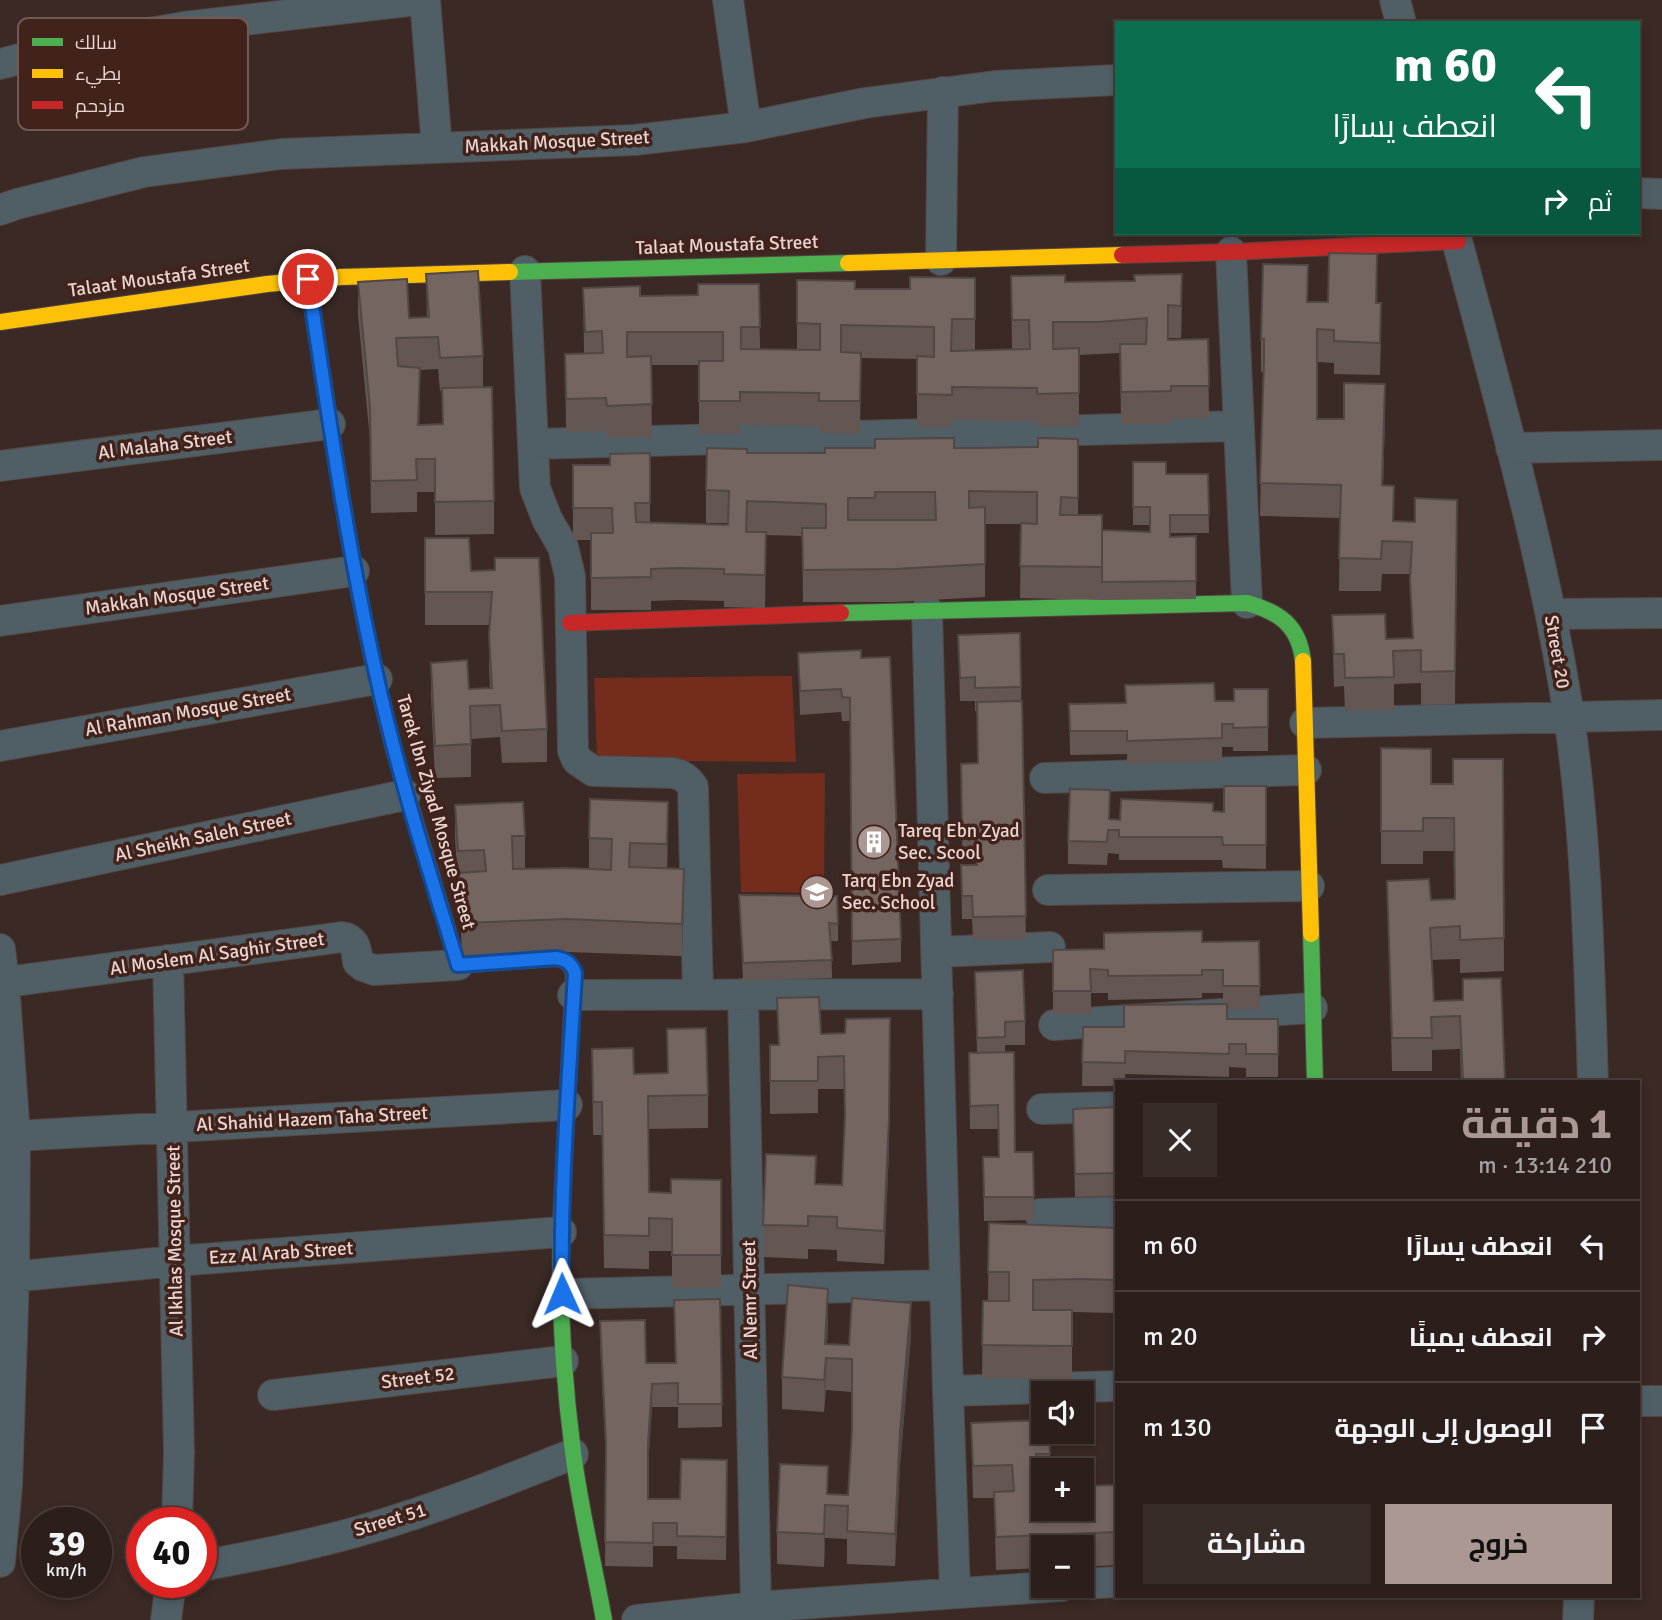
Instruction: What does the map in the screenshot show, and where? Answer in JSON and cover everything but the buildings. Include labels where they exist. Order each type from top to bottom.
[{"type":"street","points":[[248,20],[417,0]]},
{"type":"street","points":[[425,0],[437,148]]},
{"type":"street","points":[[729,0],[746,127]]},
{"type":"street","points":[[1395,0],[1400,21]]},
{"type":"street","points":[[0,64],[18,60]]},
{"type":"street","name":"Makkah Mosque Street","points":[[0,210],[144,172],[281,154],[635,140],[746,127],[865,103],[943,92],[995,86],[1115,80]]},
{"type":"street","points":[[941,260],[943,92]]},
{"type":"street","points":[[1640,193],[1662,194]]},
{"type":"street","name":"Talaat Moustafa Street","points":[[0,322],[308,279],[1231,252],[1457,237]]},
{"type":"street","name":"Street 20","points":[[1457,237],[1533,531],[1569,718],[1581,821],[1588,925],[1593,1080]]},
{"type":"street","points":[[1231,252],[1247,603]]},
{"type":"street","points":[[525,271],[535,488],[547,519],[563,547],[570,576],[573,751],[577,760],[593,771],[673,773],[681,775],[693,787],[698,995]]},
{"type":"street","name":"Tarek Ibn Ziyad Mosque Street","points":[[308,279],[355,571],[377,679],[405,795],[458,965]]},
{"type":"street","name":"Al Malaha Street","points":[[0,466],[330,424]]},
{"type":"street","points":[[533,444],[1239,426]]},
{"type":"street","points":[[1511,448],[1662,444]]},
{"type":"street","name":"Makkah Mosque Street","points":[[0,621],[355,571]]},
{"type":"street","points":[[570,623],[927,610],[1247,603],[1267,607],[1285,619],[1298,636],[1303,657],[1315,1080]]},
{"type":"street","points":[[927,610],[956,1592]]},
{"type":"street","points":[[1551,614],[1662,613]]},
{"type":"street","name":"Al Rahman Mosque Street","points":[[0,746],[377,679]]},
{"type":"street","points":[[1305,723],[1662,715]]},
{"type":"street","points":[[1045,778],[1306,770]]},
{"type":"street","name":"Al Sheikh Saleh Street","points":[[0,880],[405,795]]},
{"type":"street","points":[[1048,890],[1309,886]]},
{"type":"street","name":"Al Moslem Al Saghir Street","points":[[2,983],[342,937],[348,938],[356,945],[358,962],[374,970],[458,965]]},
{"type":"street","points":[[937,952],[1050,947]]},
{"type":"street","points":[[0,949],[7,1137],[7,1486],[0,1562]]},
{"type":"street","points":[[458,965],[556,958],[572,964],[575,973],[561,1232],[563,1361],[573,1454],[604,1620]]},
{"type":"street","name":"Al Ikhlas Mosque Street","points":[[169,960],[179,1452],[177,1507]]},
{"type":"street","name":"Al Nemr Street","points":[[743,994],[757,1606]]},
{"type":"street","points":[[573,995],[938,994]]},
{"type":"street","points":[[1054,1026],[1312,1007]]},
{"type":"street","name":"Al Shahid Hazem Taha Street","points":[[7,1137],[566,1105]]},
{"type":"street","points":[[1042,1110],[1115,1107]]},
{"type":"street","points":[[1040,1214],[1115,1212]]},
{"type":"street","name":"Ezz Al Arab Street","points":[[7,1277],[175,1261],[561,1232]]},
{"type":"street","points":[[562,1294],[945,1285]]},
{"type":"street","name":"Street 52","points":[[273,1395],[563,1361]]},
{"type":"street","points":[[948,1391],[1115,1386]]},
{"type":"street","points":[[1640,1401],[1662,1401]]},
{"type":"street","name":"Street 51","points":[[217,1563],[372,1527],[470,1495],[573,1454]]},
{"type":"street","points":[[1094,1583],[1115,1582]]},
{"type":"street","points":[[637,1620],[757,1606],[1031,1588]]},
{"type":"street","points":[[166,1620],[169,1598]]},
{"type":"street","points":[[1578,1620],[1579,1598]]},
{"type":"shaded area","points":[[792,676],[796,762],[597,760],[594,678]]},
{"type":"shaded area","points":[[825,773],[824,893],[741,892],[737,774]]},
{"type":"traffic: fast","points":[[510,272],[848,263]]},
{"type":"traffic: fast","points":[[841,613],[1247,603],[1269,611],[1286,622],[1297,638],[1303,661]]},
{"type":"traffic: fast","points":[[1311,934],[1315,1080]]},
{"type":"traffic: fast","points":[[562,1202],[561,1296],[569,1421],[579,1494],[604,1620]]},
{"type":"traffic: slow","points":[[848,263],[1122,255]]},
{"type":"traffic: slow","points":[[0,322],[267,284],[341,277],[510,272]]},
{"type":"traffic: slow","points":[[308,279],[356,575],[394,750]]},
{"type":"traffic: slow","points":[[1303,661],[1311,934]]},
{"type":"traffic: jam","points":[[1122,255],[1458,241]]},
{"type":"traffic: jam","points":[[570,623],[841,613]]},
{"type":"traffic: jam","points":[[394,750],[458,965],[556,958],[568,963],[574,973],[562,1202]]},
{"type":"place","name":"Tareq Ebn Zyad Sec. Scool","points":[[874,842]]},
{"type":"place","name":"Tarq Ebn Zyad Sec. School","points":[[817,892]]},
{"type":"route","points":[[308,279],[355,571],[377,679],[405,795],[458,965],[556,958],[572,964],[575,973],[566,1105],[561,1232],[562,1294]]}]
